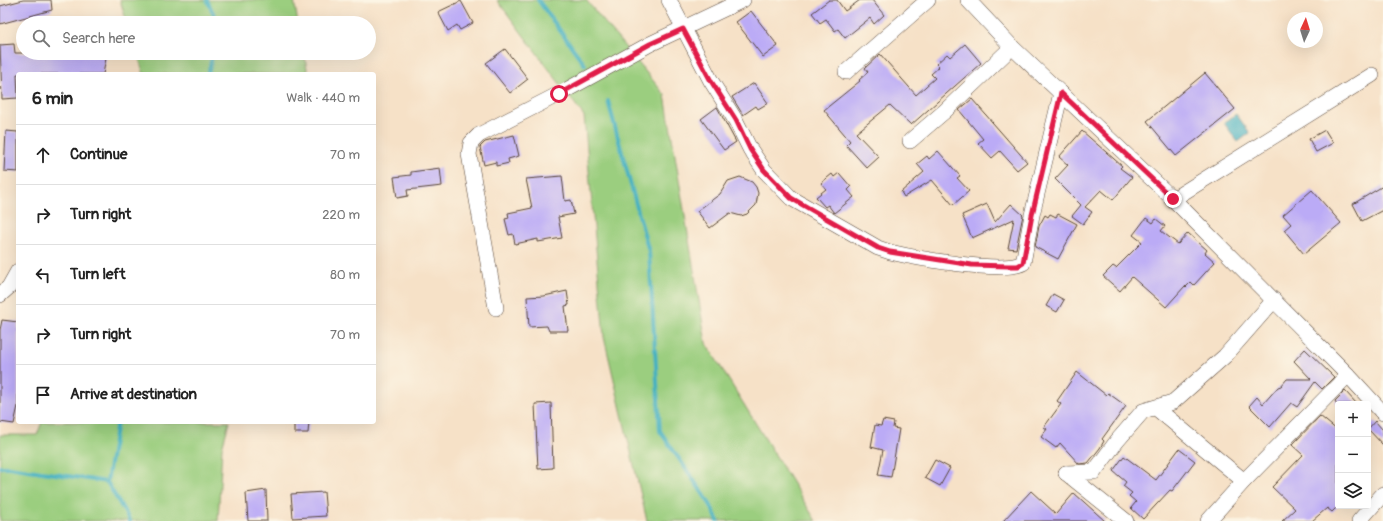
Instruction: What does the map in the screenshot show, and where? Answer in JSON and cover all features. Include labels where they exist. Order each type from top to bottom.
[{"type":"street","points":[[669,0],[711,81],[736,120],[750,149],[764,170],[775,182],[791,198],[878,248],[905,255],[972,265],[1018,266],[1023,263],[1032,215],[1061,93]]},
{"type":"street","points":[[496,308],[468,154],[471,143],[479,135],[559,94],[650,44],[743,0]]},
{"type":"street","points":[[846,72],[928,0]]},
{"type":"street","points":[[968,0],[1012,47],[1173,199],[1348,375],[1383,413]]},
{"type":"street","points":[[910,141],[945,111],[1012,47]]},
{"type":"street","points":[[1173,199],[1372,75]]},
{"type":"street","points":[[0,295],[9,287],[16,275]]},
{"type":"street","points":[[1126,521],[1066,473],[1094,472],[1116,441],[1143,411],[1173,402],[1225,356],[1274,300]]},
{"type":"street","points":[[1208,521],[1244,480],[1348,375]]},
{"type":"street","points":[[1156,408],[1244,480]]},
{"type":"street","points":[[1359,521],[1383,494]]},
{"type":"green space","points":[[120,0],[294,0],[297,16],[125,16]]},
{"type":"green space","points":[[497,0],[586,0],[665,95],[706,343],[816,521],[647,521],[604,337],[584,116]]},
{"type":"green space","points":[[139,60],[305,60],[308,72],[143,72]]},
{"type":"green space","points":[[41,424],[228,424],[222,448],[218,521],[0,521],[0,435],[37,435]]},
{"type":"water","points":[[1236,114],[1250,133],[1238,142],[1224,123]]},
{"type":"building","points":[[23,0],[51,0],[52,10],[30,16],[16,16],[16,20],[0,24],[0,6]]},
{"type":"building","points":[[829,0],[837,0],[845,11],[860,0],[872,0],[884,15],[874,24],[870,18],[845,38],[838,29],[835,31],[826,19],[820,23],[812,13]]},
{"type":"building","points":[[461,1],[473,23],[460,30],[457,25],[448,31],[438,12]]},
{"type":"building","points":[[751,11],[778,46],[763,57],[736,22]]},
{"type":"building","points":[[14,44],[16,60],[106,60],[103,72],[16,72],[16,98],[2,99],[0,45]]},
{"type":"building","points":[[965,44],[981,63],[911,125],[890,105],[856,133],[879,157],[867,168],[846,145],[850,141],[824,110],[860,81],[859,80],[868,72],[865,68],[880,54],[916,95],[935,78],[931,74],[939,67],[936,64],[947,54],[950,57]]},
{"type":"building","points":[[505,49],[528,79],[510,93],[486,63]]},
{"type":"building","points":[[1205,73],[1235,109],[1176,156],[1147,121]]},
{"type":"building","points":[[754,83],[768,103],[758,109],[756,106],[743,115],[732,97]]},
{"type":"building","points":[[972,99],[1027,162],[1017,170],[1000,151],[992,158],[978,143],[983,139],[959,110]]},
{"type":"building","points":[[717,107],[736,142],[724,150],[701,119]]},
{"type":"building","points":[[1325,130],[1333,143],[1316,152],[1309,139]]},
{"type":"building","points":[[6,131],[16,132],[16,172],[4,171]]},
{"type":"building","points":[[1082,131],[1122,166],[1120,168],[1132,177],[1113,200],[1101,190],[1085,207],[1092,212],[1083,224],[1072,216],[1081,205],[1055,179],[1068,165],[1059,157]]},
{"type":"building","points":[[514,135],[519,156],[508,159],[509,163],[496,166],[496,162],[484,165],[480,147],[485,142]]},
{"type":"building","points":[[938,151],[960,176],[957,178],[969,191],[953,205],[932,180],[904,197],[901,192],[924,172],[917,164],[927,156],[929,159]]},
{"type":"building","points":[[440,168],[442,186],[407,190],[408,196],[397,198],[394,177],[411,175],[411,172]]},
{"type":"building","points":[[839,173],[851,187],[848,190],[854,197],[834,213],[828,205],[825,207],[816,197],[826,189],[821,183],[832,174],[834,177]]},
{"type":"building","points":[[562,176],[565,201],[571,200],[574,214],[558,217],[562,238],[538,242],[538,239],[515,244],[513,234],[509,235],[505,219],[509,218],[508,213],[532,208],[526,179]]},
{"type":"building","points":[[740,177],[752,182],[756,187],[758,193],[756,205],[747,214],[741,216],[730,213],[710,228],[697,211],[720,194],[728,181]]},
{"type":"building","points":[[1383,186],[1383,210],[1362,221],[1353,204]]},
{"type":"building","points":[[1312,190],[1341,223],[1304,254],[1284,230],[1291,224],[1283,215]]},
{"type":"building","points":[[987,204],[995,222],[1011,204],[1023,215],[1016,249],[1008,248],[1014,219],[972,238],[962,215]]},
{"type":"building","points":[[1050,214],[1056,217],[1058,214],[1077,224],[1058,259],[1035,247],[1039,226],[1045,215],[1048,217]]},
{"type":"building","points":[[1146,218],[1153,223],[1156,219],[1165,226],[1161,231],[1178,244],[1188,233],[1207,250],[1205,253],[1215,262],[1194,285],[1191,282],[1186,287],[1185,286],[1166,307],[1132,277],[1120,291],[1103,276],[1113,266],[1116,268],[1142,242],[1133,235]]},
{"type":"building","points":[[567,291],[569,305],[565,306],[568,331],[549,331],[547,326],[529,327],[527,297],[544,296]]},
{"type":"building","points":[[1053,294],[1064,300],[1057,312],[1046,306]]},
{"type":"building","points":[[2,320],[16,322],[16,415],[14,424],[0,422],[0,330]]},
{"type":"building","points":[[1305,349],[1334,377],[1322,389],[1315,382],[1297,407],[1291,403],[1270,427],[1249,406],[1257,397],[1263,404],[1287,379],[1311,379],[1294,361]]},
{"type":"building","points":[[1077,372],[1106,395],[1108,393],[1126,406],[1102,439],[1104,441],[1100,448],[1088,463],[1079,464],[1060,443],[1056,448],[1041,437],[1047,429],[1044,427],[1061,404],[1057,401]]},
{"type":"building","points":[[1345,391],[1354,401],[1335,401]]},
{"type":"building","points":[[551,403],[553,468],[538,469],[535,404]]},
{"type":"building","points":[[1320,416],[1335,428],[1335,509],[1332,512],[1327,508],[1312,521],[1282,521],[1295,509],[1272,487],[1303,455],[1292,445]]},
{"type":"building","points":[[883,420],[894,422],[893,428],[899,429],[891,477],[878,475],[883,450],[871,447],[875,425],[881,426]]},
{"type":"building","points":[[1375,421],[1383,430],[1383,445],[1371,432],[1371,426]]},
{"type":"building","points":[[294,424],[309,424],[308,433],[294,433]]},
{"type":"building","points":[[1179,449],[1195,461],[1172,491],[1170,490],[1143,519],[1131,508],[1136,502],[1129,496],[1132,493],[1123,486],[1126,482],[1113,471],[1124,456],[1156,480]]},
{"type":"building","points":[[935,460],[950,468],[940,486],[925,478]]},
{"type":"building","points":[[266,490],[267,521],[248,521],[246,493]]},
{"type":"building","points":[[1031,491],[1056,514],[1074,493],[1105,521],[1003,521]]},
{"type":"building","points":[[324,492],[326,516],[293,518],[291,494]]},
{"type":"waterway","points":[[207,0],[215,16]]},
{"type":"waterway","points":[[538,0],[585,65]]},
{"type":"waterway","points":[[208,72],[211,60]]},
{"type":"waterway","points":[[608,101],[649,252],[660,431],[710,504],[718,521]]},
{"type":"waterway","points":[[107,482],[117,424]]},
{"type":"waterway","points":[[0,467],[9,467],[107,482],[130,521]]},
{"type":"route","points":[[559,94],[650,44],[683,29],[711,81],[736,120],[750,149],[764,170],[791,198],[878,248],[890,252],[926,259],[972,265],[1018,266],[1023,263],[1032,215],[1061,93],[1173,199]]}]
